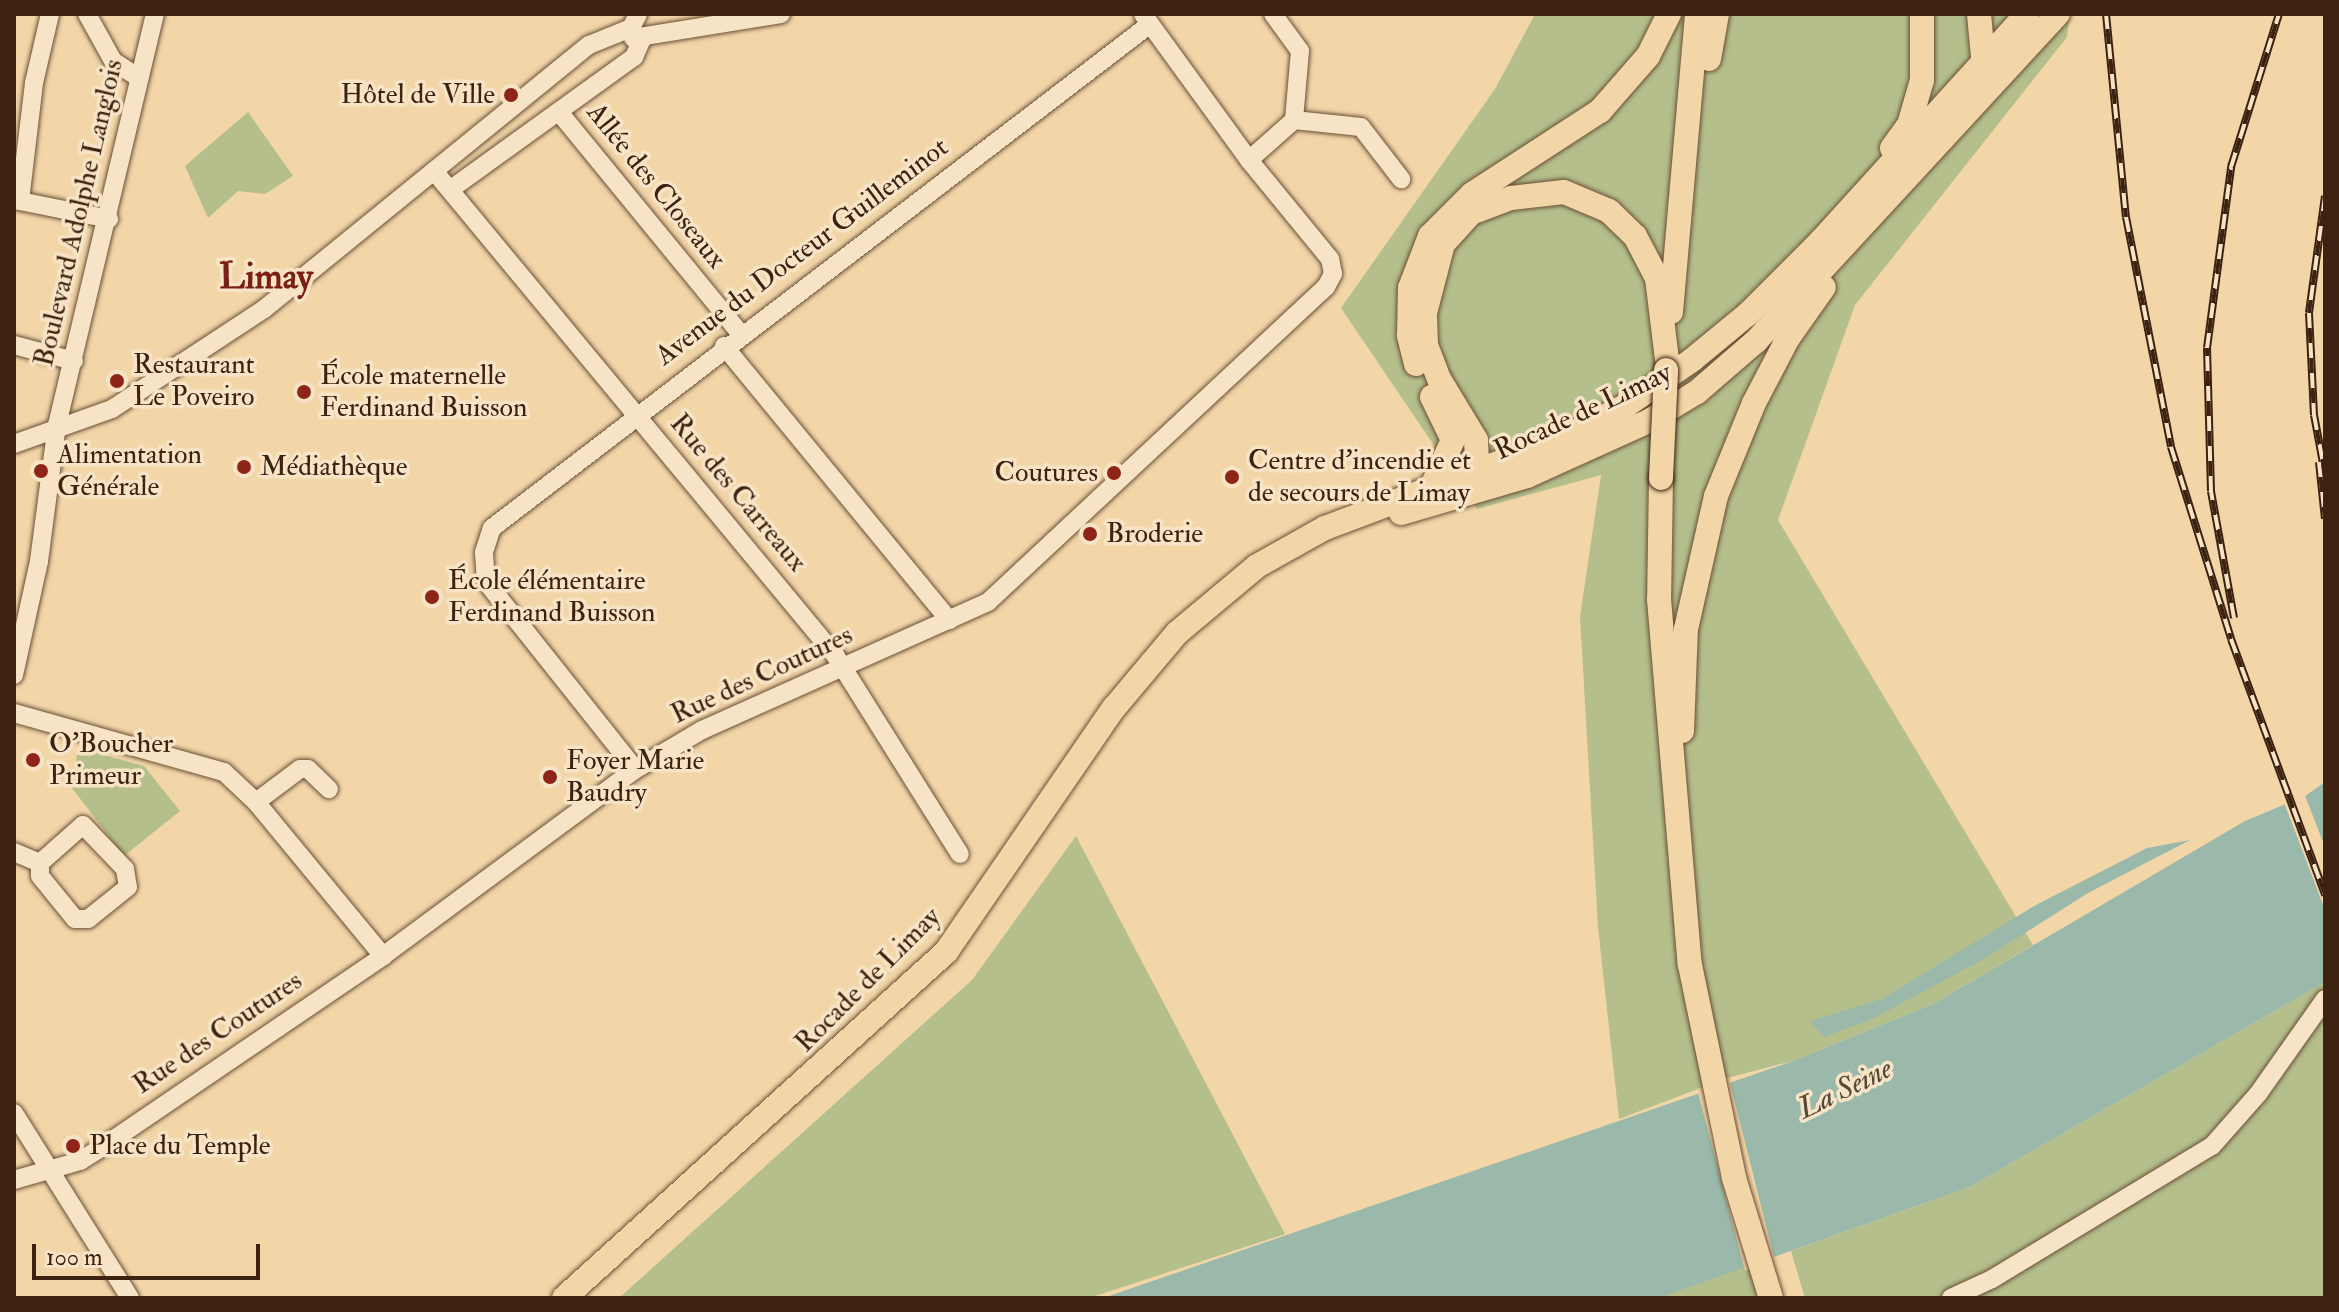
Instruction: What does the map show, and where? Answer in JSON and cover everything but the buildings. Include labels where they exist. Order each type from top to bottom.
[{"type":"main road","points":[[1647,391],[1520,445],[1464,440],[1426,387],[1409,335],[1410,288],[1430,236],[1472,194],[1608,104],[1648,56],[1669,14]]},
{"type":"main road","points":[[1697,14],[1666,365],[1659,599],[1675,830],[1690,965],[1734,1178],[1771,1298]]},
{"type":"main road","points":[[1685,177],[1717,14]]},
{"type":"main road","points":[[1820,242],[1909,125],[1922,80],[1922,14]]},
{"type":"main road","points":[[1958,124],[1987,59],[1979,14]]},
{"type":"main road","name":"Rocade de Limay","points":[[1160,658],[1276,574],[1340,536],[1479,479],[1562,439],[1647,391],[1728,331],[1820,242],[2027,14]]},
{"type":"main road","name":"Rocade de Limay","points":[[564,1298],[946,952],[1114,708],[1160,658],[1177,633],[1257,566],[1325,528],[1432,486],[1527,476],[1649,421],[1697,392],[1756,341],[2058,14]]},
{"type":"main road","points":[[1675,830],[1686,629],[1730,458],[1788,338],[1919,165]]},
{"type":"main road","points":[[1479,479],[1426,345],[1425,313],[1443,244],[1471,213],[1491,202],[1564,192],[1609,211],[1635,236],[1653,268],[1666,365]]},
{"type":"main road","points":[[1432,486],[1464,440]]},
{"type":"street","points":[[50,14],[34,83],[17,200],[109,219]]},
{"type":"street","points":[[87,14],[113,61],[139,78]]},
{"type":"street","name":"Boulevard Adolphe Langlois","points":[[14,675],[39,561],[57,425],[109,219],[155,14]]},
{"type":"street","points":[[623,34],[638,14]]},
{"type":"street","points":[[14,444],[57,425],[112,409],[264,309],[589,45],[623,34],[642,39],[700,21],[781,14]]},
{"type":"street","points":[[1146,19],[1249,160],[1294,120],[1300,51],[1273,14]]},
{"type":"street","name":"Avenue du Docteur Guilleminot","points":[[635,769],[486,582],[484,552],[492,528],[1146,19]]},
{"type":"street","points":[[451,189],[634,57],[642,39]]},
{"type":"street","name":"Allée des Closeaux","points":[[559,112],[740,333]]},
{"type":"street","points":[[1294,120],[1361,127],[1401,179]]},
{"type":"street","name":"Rue des Coutures","points":[[14,1180],[52,1169],[101,1148],[383,956],[635,769],[702,730],[949,620],[1008,588],[1317,296],[1333,269],[1249,160]]},
{"type":"street","name":"Rue des Carreaux","points":[[434,171],[637,413],[842,669],[960,854]]},
{"type":"street","points":[[14,345],[74,361]]},
{"type":"street","points":[[724,346],[949,620]]},
{"type":"street","points":[[14,713],[133,748],[207,763],[256,802],[383,956]]},
{"type":"street","points":[[256,802],[300,769],[308,769],[329,789]]},
{"type":"street","points":[[83,825],[125,869],[128,887],[88,919],[75,919],[40,876],[40,863],[83,825]]},
{"type":"street","points":[[14,852],[40,863]]},
{"type":"street","points":[[1951,1298],[1992,1279],[2212,1146],[2258,1094],[2325,999]]},
{"type":"street","points":[[14,1113],[52,1169],[130,1298]]},
{"type":"green space","points":[[1535,14],[2070,14],[2067,37],[1855,305],[1778,520],[2033,945],[1933,1004],[1793,1061],[1727,1078],[1619,1119],[1598,927],[1580,617],[1601,475],[1477,509],[1341,308],[1495,89]]},
{"type":"green space","points":[[248,112],[293,176],[265,194],[238,191],[208,218],[185,166]]},
{"type":"green space","points":[[78,748],[144,766],[180,811],[124,856],[72,788]]},
{"type":"green space","points":[[1076,836],[1285,1234],[1089,1298],[619,1298],[972,980]]},
{"type":"green space","points":[[2325,982],[2325,993],[2239,1108],[2205,1140],[2135,1189],[1940,1298],[1805,1298],[1791,1251],[1970,1187]]},
{"type":"green space","points":[[2325,1016],[2325,1298],[1965,1298],[2189,1170],[2244,1124]]},
{"type":"green space","points":[[1749,1265],[1757,1298],[1659,1298]]},
{"type":"water","name":"La Seine","points":[[2325,782],[2325,982],[1970,1187],[1659,1298],[1103,1298],[1793,1061],[1933,1004],[2245,821],[2305,796]]},
{"type":"water","points":[[2190,840],[2088,893],[1982,960],[1874,1018],[1824,1037],[1810,1021],[1882,999],[2034,906],[2147,848]]},
{"type":"pier","points":[[2304,793],[2325,847],[2325,910],[2283,800]]},
{"type":"pier","points":[[1729,1079],[1775,1261],[1745,1271],[1697,1089]]},
{"type":"railway","points":[[2106,14],[2126,217],[2171,447],[2231,639],[2325,895]]},
{"type":"railway","points":[[2234,618],[2211,491],[2207,348],[2231,167],[2279,14]]},
{"type":"railway","points":[[2325,196],[2309,313],[2314,415],[2325,474]]},
{"type":"railway","points":[[2319,462],[2325,519]]},
{"type":"place","name":"Hôtel de Ville","points":[[511,95]]},
{"type":"place","name":"Restaurant Le Poveiro","points":[[117,381]]},
{"type":"place","name":"École maternelle Ferdinand Buisson","points":[[304,392]]},
{"type":"place","name":"Médiathèque","points":[[244,467]]},
{"type":"place","name":"Alimentation Générale","points":[[41,471]]},
{"type":"place","name":"Coutures","points":[[1114,473]]},
{"type":"place","name":"Centre d'incendie et de secours de Limay","points":[[1232,477]]},
{"type":"place","name":"Broderie","points":[[1090,534]]},
{"type":"place","name":"École élémentaire Ferdinand Buisson","points":[[432,597]]},
{"type":"place","name":"O’Boucher Primeur","points":[[33,760]]},
{"type":"place","name":"Foyer Marie Baudry","points":[[550,777]]},
{"type":"place","name":"Place du Temple","points":[[73,1146]]},
{"type":"district","name":"Limay","points":[[266,277]]}]
